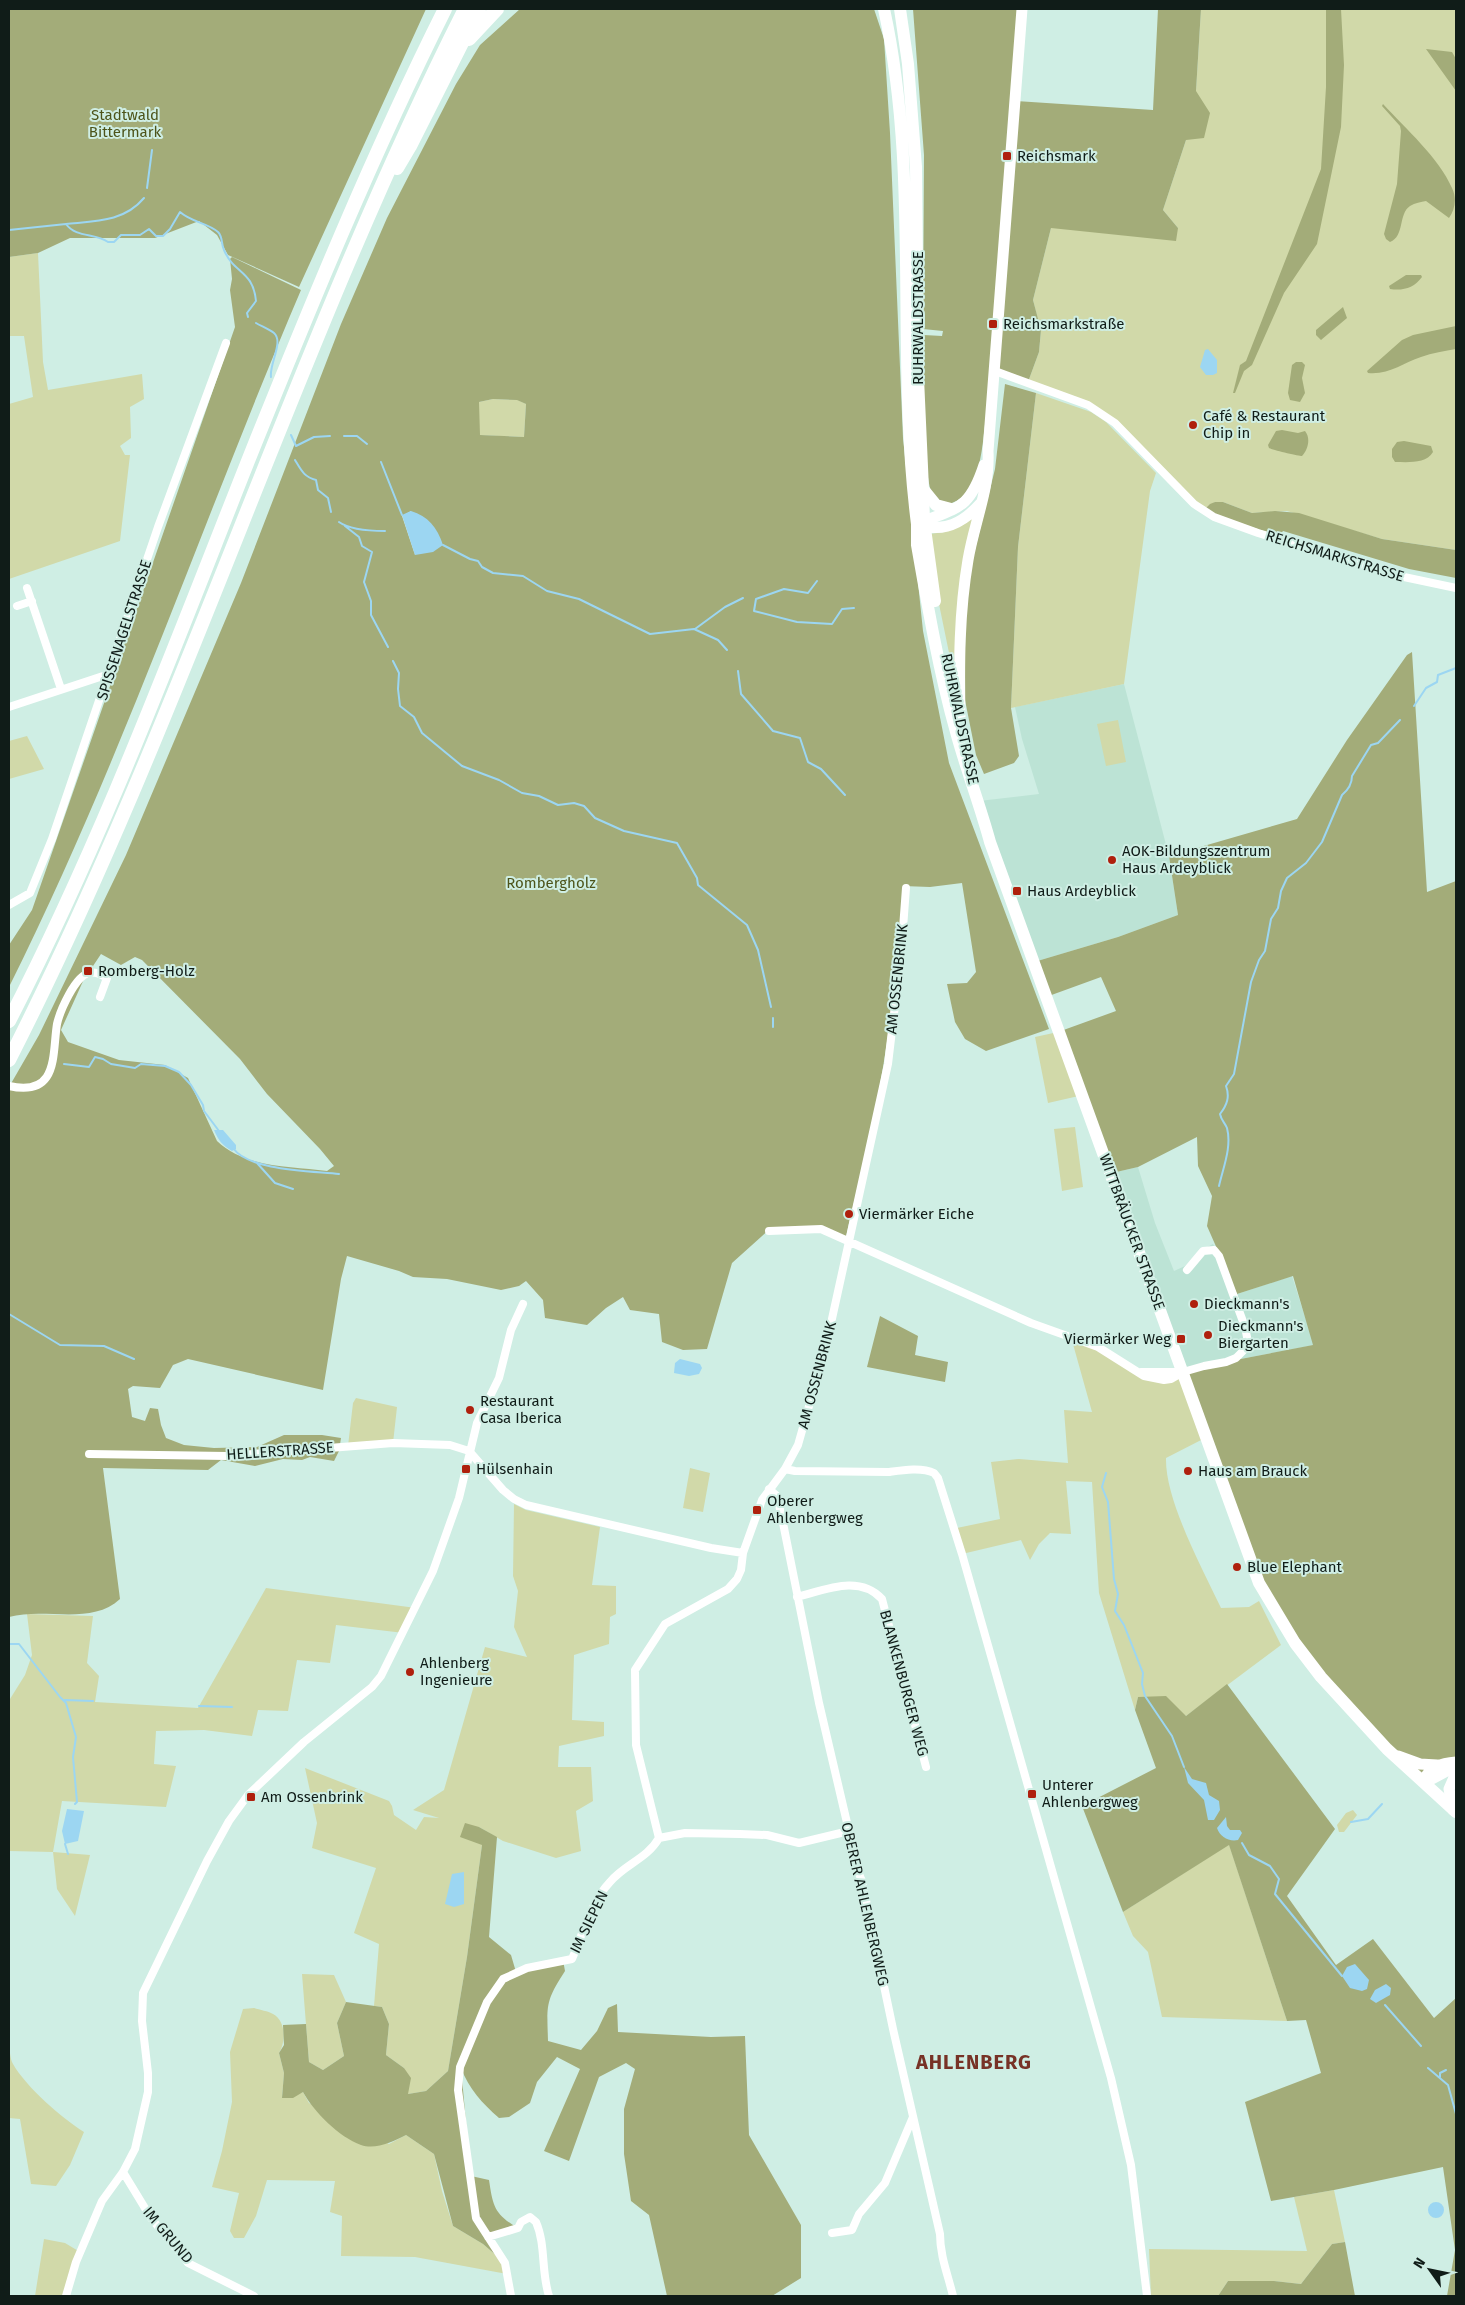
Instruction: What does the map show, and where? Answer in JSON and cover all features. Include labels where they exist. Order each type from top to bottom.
[{"type":"highway","points":[[9,1060],[53,972],[108,851],[367,218],[417,119],[465,9]]},
{"type":"highway","points":[[448,70],[479,9]]},
{"type":"highway","points":[[417,119],[470,38],[497,9]]},
{"type":"highway","points":[[9,1022],[62,913],[111,803],[320,288],[443,12]]},
{"type":"main road","name":"RUHRWALDSTRASSE","points":[[884,9],[894,57],[899,99],[904,180],[906,377],[922,524],[948,670],[976,792]]},
{"type":"main road","name":"RUHRWALDSTRASSE","points":[[900,9],[908,64],[916,167],[918,378],[923,489],[922,524],[917,545],[941,670],[956,733],[976,792]]},
{"type":"main road","points":[[960,717],[959,658],[961,604],[968,558],[983,501],[989,467],[988,451],[1022,9]]},
{"type":"main road","points":[[922,524],[964,504],[972,494],[988,451]]},
{"type":"main road","points":[[923,489],[936,505],[951,510]]},
{"type":"main road","points":[[922,524],[944,528],[956,524],[969,516],[983,501]]},
{"type":"main road","name":"WITTBRÄUCKER STRASSE","points":[[976,792],[1002,878],[1259,1583],[1294,1643],[1321,1677],[1387,1749],[1455,1811]]},
{"type":"main road","points":[[1387,1749],[1412,1762],[1437,1765],[1456,1762]]},
{"type":"main road","points":[[1423,1782],[1429,1772],[1437,1765]]},
{"type":"main road","points":[[1423,1782],[1456,1766]]},
{"type":"main road","points":[[1455,1811],[1449,1789],[1456,1773]]},
{"type":"street","name":"SPISSENAGELSTRASSE","points":[[9,905],[30,893],[52,839],[158,527],[226,343]]},
{"type":"street","name":"REICHSMARKSTRASSE","points":[[995,371],[1088,405],[1101,412],[1115,423],[1194,504],[1214,517],[1258,533],[1404,577],[1456,588]]},
{"type":"street","points":[[27,588],[61,689]]},
{"type":"street","points":[[17,606],[32,601]]},
{"type":"street","points":[[9,706],[109,674]]},
{"type":"street","name":"AM OSSENBRINK","points":[[743,1553],[749,1542],[757,1510],[769,1489],[785,1469],[798,1445],[826,1346],[888,1064],[906,888]]},
{"type":"street","points":[[9,1086],[20,1088],[39,1083],[52,1069],[60,1014],[81,977],[92,972],[106,978],[100,997]]},
{"type":"street","points":[[769,1231],[817,1228],[1031,1323],[1098,1347],[1152,1379],[1172,1379],[1183,1372],[1236,1358],[1245,1349],[1248,1342],[1245,1327],[1219,1256],[1214,1250],[1202,1251],[1187,1270]]},
{"type":"street","points":[[66,2296],[76,2262],[102,2201],[123,2172],[136,2149],[148,2092],[148,2073],[142,2021],[143,1993],[206,1860],[248,1796],[304,1742],[372,1687],[381,1676],[433,1571],[460,1498],[477,1422],[499,1378],[511,1330],[523,1304]]},
{"type":"street","name":"HELLERSTRASSE","points":[[89,1454],[227,1456],[393,1443],[450,1445],[469,1451]]},
{"type":"street","points":[[469,1451],[503,1490],[514,1499],[526,1504],[710,1548],[743,1553],[742,1570],[728,1589],[665,1624],[635,1670],[636,1745],[659,1838],[685,1833],[740,1834],[767,1835],[799,1843],[849,1831]]},
{"type":"street","points":[[785,1469],[795,1471],[890,1472],[924,1470],[934,1473],[938,1478],[962,1554],[1028,1783],[1113,2086],[1135,2188],[1146,2296]]},
{"type":"street","name":"OBERER AHLENBERGWEG","points":[[769,1489],[777,1496],[832,1762],[862,1881],[868,1917],[880,1960],[892,2029],[940,2234],[944,2268],[953,2296]]},
{"type":"street","name":"BLANKENBURGER WEG","points":[[797,1597],[848,1585],[857,1585],[874,1590],[882,1599],[926,1767]]},
{"type":"street","name":"IM SIEPEN","points":[[511,2296],[505,2263],[476,2218],[458,2090],[463,2058],[487,2002],[504,1979],[527,1968],[572,1959],[603,1891],[618,1874],[653,1849],[659,1838]]},
{"type":"street","points":[[832,2233],[852,2230],[859,2214],[885,2183],[913,2117]]},
{"type":"street","name":"IM GRUND","points":[[123,2172],[150,2218],[188,2263],[254,2296]]},
{"type":"street","points":[[488,2237],[518,2228],[521,2222],[530,2218],[536,2222],[542,2240],[545,2283],[549,2296]]},
{"type":"shaded area","points":[[1201,9],[1456,9],[1456,550],[1382,539],[1287,511],[1252,513],[1223,502],[1215,502],[1203,511],[1108,417],[1028,382],[1039,352],[1041,331],[1033,300],[1051,228],[1178,228],[1163,210],[1186,140],[1196,91]]},
{"type":"shaded area","points":[[38,253],[43,362],[48,390],[142,374],[144,399],[130,407],[131,438],[120,446],[125,455],[130,455],[120,541],[9,579],[9,404],[33,397],[24,336],[9,336],[9,257]]},
{"type":"shaded area","points":[[1036,393],[1091,412],[1106,422],[1156,473],[1150,491],[1124,684],[1011,708],[1018,547]]},
{"type":"shaded area","points":[[493,399],[518,400],[526,404],[524,437],[479,435],[479,402]]},
{"type":"shaded area","points":[[977,514],[955,682],[939,604],[930,534],[944,532]]},
{"type":"shaded area","points":[[1124,684],[1169,856],[1178,915],[1118,937],[1034,962],[979,801],[1039,794],[1022,739],[1015,707]]},
{"type":"shaded area","points":[[1118,720],[1126,762],[1106,766],[1097,724]]},
{"type":"shaded area","points":[[27,736],[44,769],[9,779],[9,741]]},
{"type":"shaded area","points":[[1058,1032],[1083,1095],[1048,1103],[1035,1037]]},
{"type":"shaded area","points":[[1075,1127],[1083,1187],[1062,1191],[1054,1129]]},
{"type":"shaded area","points":[[1138,1167],[1155,1223],[1174,1271],[1185,1266],[1198,1252],[1213,1244],[1237,1294],[1292,1276],[1314,1345],[1204,1366],[1183,1372],[1112,1173]]},
{"type":"shaded area","points":[[1071,1337],[1134,1369],[1164,1380],[1183,1372],[1207,1437],[1166,1458],[1167,1475],[1178,1513],[1221,1608],[1249,1607],[1259,1601],[1281,1645],[1186,1716],[1138,1697],[1135,1710],[1099,1593],[1092,1482],[1066,1481],[1071,1534],[1050,1533],[1039,1544],[1030,1560],[1021,1540],[962,1554],[952,1529],[1000,1519],[991,1462],[1019,1459],[1068,1463],[1064,1410],[1092,1412]]},
{"type":"shaded area","points":[[356,1398],[397,1407],[393,1443],[348,1446],[353,1403]]},
{"type":"shaded area","points":[[690,1468],[710,1473],[703,1512],[683,1508]]},
{"type":"shaded area","points":[[514,1504],[526,1510],[600,1527],[592,1585],[616,1586],[616,1614],[610,1617],[609,1644],[574,1655],[572,1720],[604,1722],[604,1736],[559,1746],[558,1767],[591,1767],[593,1801],[576,1811],[581,1851],[556,1858],[503,1841],[479,1827],[482,1845],[467,1957],[448,2071],[426,2091],[408,2094],[404,2068],[386,2055],[389,2024],[382,2007],[374,2006],[379,1944],[354,1933],[376,1868],[312,1848],[317,1823],[305,1768],[389,1801],[394,1815],[416,1830],[424,1817],[439,1818],[413,1810],[444,1790],[485,1647],[527,1657],[514,1627],[518,1591],[513,1576]]},
{"type":"shaded area","points":[[266,1588],[416,1608],[404,1633],[336,1625],[330,1663],[297,1660],[288,1711],[258,1710],[252,1736],[204,1730],[156,1731],[154,1764],[176,1766],[166,1807],[62,1801],[53,1852],[9,1851],[10,1699],[25,1675],[32,1655],[27,1614],[93,1616],[87,1663],[99,1676],[95,1702],[198,1708]]},
{"type":"shaded area","points":[[1353,1810],[1357,1815],[1344,1832],[1339,1832],[1337,1825],[1346,1813]]},
{"type":"shaded area","points":[[1229,1844],[1287,2021],[1162,2017],[1148,1952],[1133,1936],[1123,1912]]},
{"type":"shaded area","points":[[53,1852],[90,1855],[75,1916],[57,1889]]},
{"type":"shaded area","points":[[302,1974],[334,1975],[346,2002],[337,2023],[344,2056],[323,2070],[309,2062]]},
{"type":"shaded area","points":[[254,2008],[266,2011],[277,2017],[284,2032],[283,2043],[279,2053],[284,2073],[282,2098],[303,2092],[309,2103],[389,2144],[406,2135],[434,2154],[442,2191],[453,2226],[483,2244],[505,2263],[507,2274],[415,2257],[341,2256],[342,2216],[330,2212],[335,2181],[267,2180],[256,2216],[244,2238],[234,2238],[230,2231],[239,2193],[212,2187],[232,2102],[230,2052],[243,2009]]},
{"type":"shaded area","points":[[9,2045],[12,2062],[26,2082],[65,2119],[84,2132],[70,2165],[56,2186],[31,2184],[20,2119],[9,2118]]},
{"type":"shaded area","points":[[1334,2190],[1345,2242],[1332,2244],[1301,2284],[1274,2281],[1228,2281],[1218,2296],[1151,2296],[1149,2249],[1307,2251],[1294,2197]]},
{"type":"shaded area","points":[[44,2239],[65,2243],[80,2252],[66,2296],[35,2296]]},
{"type":"green space","name":"Stadtwald Bittermark","points":[[9,9],[426,9],[299,287],[228,255],[217,235],[199,221],[155,238],[70,238],[38,253],[9,257]]},
{"type":"green space","name":"Rombergholz","points":[[520,9],[874,9],[884,39],[890,133],[903,438],[923,631],[949,763],[1049,1029],[986,1051],[965,1039],[955,1022],[947,984],[967,983],[976,972],[962,883],[930,887],[903,886],[896,971],[885,1055],[872,1127],[846,1237],[813,1228],[771,1228],[732,1263],[707,1349],[683,1350],[662,1342],[659,1314],[630,1310],[623,1297],[606,1308],[587,1325],[545,1318],[543,1300],[526,1281],[519,1286],[501,1290],[447,1279],[413,1277],[347,1256],[341,1279],[323,1390],[188,1359],[173,1365],[160,1388],[133,1386],[128,1389],[132,1417],[145,1421],[150,1408],[158,1409],[166,1438],[184,1445],[214,1448],[257,1447],[284,1435],[322,1435],[341,1438],[339,1451],[334,1461],[310,1457],[302,1460],[283,1459],[255,1466],[221,1460],[208,1470],[103,1468],[120,1599],[108,1607],[95,1612],[82,1614],[23,1614],[9,1617],[9,1087],[39,1035],[126,855],[241,583],[341,324],[387,218],[456,84],[480,45]],"holes":[[[493,399],[517,400],[526,404],[524,437],[480,435],[479,402]],[[411,511],[415,555],[402,516]],[[101,954],[121,965],[135,957],[142,960],[240,1059],[267,1094],[334,1166],[327,1171],[269,1164],[254,1161],[228,1150],[217,1141],[188,1078],[165,1065],[119,1060],[68,1042],[61,1030],[84,979],[95,975],[93,966]]]},
{"type":"green space","points":[[913,9],[1018,9],[983,441],[974,480],[960,499],[949,504],[938,500],[933,495],[929,485],[925,444],[924,335],[942,336],[943,331],[923,329],[924,155]]},
{"type":"green space","points":[[1158,9],[1201,9],[1196,91],[1210,113],[1204,138],[1186,140],[1163,210],[1178,228],[1176,241],[1051,228],[1033,300],[1041,330],[1039,352],[1028,382],[995,371],[1016,101],[1153,110]]},
{"type":"green space","points":[[1326,9],[1341,9],[1344,65],[1341,127],[1317,244],[1284,293],[1252,365],[1244,371],[1235,393],[1233,393],[1240,365],[1246,361],[1321,169],[1326,87]]},
{"type":"green space","points":[[1426,49],[1452,52],[1456,59],[1456,91]]},
{"type":"green space","points":[[1383,104],[1431,155],[1452,188],[1455,200],[1453,211],[1449,218],[1426,201],[1410,206],[1404,214],[1398,235],[1390,242],[1384,234],[1397,184],[1401,131],[1400,126],[1382,106]]},
{"type":"green space","points":[[232,257],[301,290],[125,728],[50,902],[9,987],[9,945],[32,910],[235,327],[230,290],[232,279],[230,259]]},
{"type":"green space","points":[[1406,275],[1421,275],[1422,277],[1408,288],[1390,289],[1389,286]]},
{"type":"green space","points":[[1343,307],[1347,318],[1321,340],[1316,335],[1316,330]]},
{"type":"green space","points":[[1456,326],[1456,349],[1414,359],[1383,372],[1368,373],[1367,371],[1402,340],[1413,335]]},
{"type":"green space","points":[[1296,362],[1302,362],[1305,365],[1302,378],[1305,393],[1300,402],[1290,400],[1288,393],[1292,365]]},
{"type":"green space","points":[[1005,384],[1036,393],[1018,547],[1011,708],[1019,756],[1014,763],[984,774],[976,755],[964,695],[966,602],[972,562],[995,469]]},
{"type":"green space","points":[[1282,430],[1298,433],[1305,431],[1308,437],[1308,444],[1302,456],[1269,448],[1268,445],[1276,431]]},
{"type":"green space","points":[[1404,441],[1431,446],[1433,452],[1426,459],[1411,462],[1395,462],[1392,457],[1392,449],[1397,442]]},
{"type":"green space","points":[[1215,502],[1223,502],[1252,513],[1275,511],[1299,513],[1382,539],[1456,550],[1456,578],[1409,569],[1283,531],[1279,536],[1203,511]]},
{"type":"green space","points":[[1412,652],[1427,892],[1456,881],[1456,1766],[1423,1781],[1321,1677],[1259,1583],[1183,1372],[1204,1366],[1313,1345],[1293,1276],[1237,1294],[1207,1226],[1212,1196],[1198,1166],[1197,1137],[1138,1167],[1112,1173],[1058,1032],[1116,1011],[1101,977],[1046,997],[1034,962],[1118,937],[1178,915],[1169,856],[1297,819],[1347,740],[1407,655]]},
{"type":"green space","points":[[880,1316],[918,1336],[915,1355],[948,1362],[945,1382],[867,1367]]},
{"type":"green space","points":[[1227,1684],[1335,1829],[1287,1896],[1336,1965],[1373,1939],[1434,2018],[1456,1998],[1456,2296],[1447,2296],[1455,2250],[1443,2167],[1271,2201],[1245,2102],[1321,2073],[1306,2020],[1287,2021],[1229,1845],[1123,1912],[1082,1806],[1156,1768],[1135,1710],[1138,1697],[1166,1696],[1186,1716]]},
{"type":"green space","points":[[465,1823],[479,1827],[497,1837],[489,1937],[511,1955],[516,1972],[563,1960],[565,1971],[554,1990],[549,2004],[547,2019],[548,2041],[581,2050],[597,2031],[608,2008],[617,2004],[618,2032],[711,2037],[745,2036],[749,2135],[801,2225],[801,2278],[772,2296],[667,2296],[649,2215],[631,2201],[624,2154],[624,2109],[635,2069],[626,2063],[599,2077],[569,2161],[544,2151],[580,2069],[557,2057],[537,2082],[530,2103],[509,2117],[499,2118],[477,2095],[468,2083],[461,2068],[471,2176],[489,2180],[494,2203],[499,2214],[518,2228],[489,2237],[505,2263],[483,2244],[453,2226],[434,2154],[406,2135],[390,2143],[378,2146],[361,2145],[344,2136],[328,2123],[303,2092],[293,2098],[282,2098],[284,2073],[279,2053],[284,2045],[283,2025],[306,2024],[309,2062],[323,2070],[344,2056],[337,2023],[346,2002],[382,2007],[389,2024],[386,2055],[404,2068],[411,2078],[408,2094],[426,2091],[448,2071],[467,1957],[482,1845],[460,1837]]},
{"type":"green space","points":[[1345,2242],[1355,2296],[1218,2296],[1228,2281],[1274,2281],[1301,2284],[1332,2244]]},
{"type":"water","points":[[1208,349],[1217,360],[1217,373],[1213,375],[1206,375],[1200,367],[1205,350]]},
{"type":"water","points":[[411,511],[431,523],[443,545],[433,552],[415,555],[402,515]]},
{"type":"water","points":[[214,1130],[223,1130],[236,1145],[236,1149],[232,1151],[226,1147],[219,1140]]},
{"type":"water","points":[[680,1359],[700,1364],[702,1368],[699,1374],[689,1376],[674,1373],[675,1363]]},
{"type":"water","points":[[1184,1767],[1192,1779],[1206,1783],[1209,1795],[1219,1801],[1220,1810],[1214,1820],[1208,1820],[1204,1800],[1188,1783]]},
{"type":"water","points":[[67,1809],[84,1811],[78,1841],[65,1844],[62,1831]]},
{"type":"water","points":[[1226,1817],[1227,1826],[1230,1830],[1240,1830],[1242,1833],[1238,1840],[1228,1839],[1218,1831],[1217,1828]]},
{"type":"water","points":[[464,1872],[464,1904],[454,1907],[445,1904],[452,1874]]},
{"type":"water","points":[[1355,1964],[1369,1980],[1367,1989],[1362,1991],[1350,1988],[1342,1976],[1347,1967]]},
{"type":"water","points":[[1386,1984],[1391,1988],[1390,1995],[1376,2003],[1370,1999],[1375,1990]]},
{"type":"water","points":[[1433,2202],[1439,2202],[1444,2207],[1442,2216],[1433,2218],[1428,2213],[1428,2207]]},
{"type":"waterway","points":[[147,188],[152,150]]},
{"type":"waterway","points":[[66,224],[98,221],[118,216],[136,206],[144,198]]},
{"type":"waterway","points":[[9,230],[66,224],[80,233],[108,242],[114,242],[121,235],[140,235],[149,229],[156,236],[163,236],[170,229],[180,212],[209,226],[220,234],[223,248],[228,258],[251,283],[254,291],[256,301],[247,313],[248,317]]},
{"type":"waterway","points":[[256,323],[274,333],[277,337],[271,377]]},
{"type":"waterway","points":[[291,435],[296,446],[314,437],[330,436]]},
{"type":"waterway","points":[[344,436],[357,436],[367,444]]},
{"type":"waterway","points":[[295,460],[306,475],[316,480],[318,490],[328,498],[331,512]]},
{"type":"waterway","points":[[381,462],[402,515]]},
{"type":"waterway","points":[[339,522],[354,528],[385,531]]},
{"type":"waterway","points":[[345,526],[359,537],[362,546],[372,552],[364,582],[371,601],[371,615],[388,647]]},
{"type":"waterway","points":[[443,545],[470,559],[478,561],[482,567],[493,573],[523,576],[547,591],[579,599],[650,634],[694,629],[718,640],[727,650]]},
{"type":"waterway","points":[[817,581],[808,593],[784,589],[756,599],[754,611],[797,622],[832,624],[842,609],[854,608]]},
{"type":"waterway","points":[[695,629],[725,607],[743,598]]},
{"type":"waterway","points":[[393,661],[399,673],[400,706],[414,717],[422,733],[462,766],[499,780],[522,793],[539,796],[558,805],[574,803],[584,806],[595,818],[624,831],[677,843],[697,878],[698,885],[747,925],[758,950],[771,1007]]},
{"type":"waterway","points":[[1414,706],[1426,688],[1437,682],[1438,675],[1456,668]]},
{"type":"waterway","points":[[738,671],[741,694],[773,731],[800,738],[808,762],[821,769],[845,795]]},
{"type":"waterway","points":[[1219,1186],[1228,1143],[1227,1128],[1220,1114],[1227,1101],[1226,1086],[1234,1074],[1251,982],[1259,960],[1265,951],[1271,919],[1278,908],[1281,891],[1287,878],[1306,863],[1322,842],[1342,795],[1349,787],[1352,776],[1371,745],[1378,743],[1400,720]]},
{"type":"waterway","points":[[773,1018],[773,1027]]},
{"type":"waterway","points":[[64,1064],[89,1067],[95,1057],[111,1064],[135,1068],[141,1064],[165,1066],[179,1072],[191,1085],[203,1105],[204,1111],[219,1131]]},
{"type":"waterway","points":[[233,1148],[241,1156],[266,1166],[339,1174]]},
{"type":"waterway","points":[[257,1163],[275,1183],[293,1189]]},
{"type":"waterway","points":[[9,1314],[60,1345],[104,1346],[134,1359]]},
{"type":"waterway","points":[[1106,1473],[1102,1487],[1108,1502],[1114,1579],[1118,1594],[1115,1611],[1124,1625],[1143,1673],[1142,1684],[1145,1696],[1172,1736],[1184,1767]]},
{"type":"waterway","points":[[9,1644],[19,1644],[66,1703],[76,1737],[73,1757],[77,1802],[75,1804]]},
{"type":"waterway","points":[[65,1700],[93,1701]]},
{"type":"waterway","points":[[199,1706],[232,1707]]},
{"type":"waterway","points":[[1351,1822],[1368,1819],[1382,1804]]},
{"type":"waterway","points":[[1242,1843],[1249,1855],[1270,1866],[1279,1879],[1275,1894],[1342,1976]]},
{"type":"waterway","points":[[65,1844],[68,1854]]},
{"type":"waterway","points":[[1385,2005],[1421,2046]]},
{"type":"waterway","points":[[1428,2068],[1448,2085],[1456,2114]]},
{"type":"waterway","points":[[1440,2077],[1440,2073],[1446,2070]]},
{"type":"place","name":"Reichsmark","points":[[1007,156]]},
{"type":"place","name":"Reichsmarkstraße","points":[[993,324]]},
{"type":"place","name":"Café & Restaurant Chip in","points":[[1193,425]]},
{"type":"place","name":"AOK-Bildungszentrum Haus Ardeyblick","points":[[1112,860]]},
{"type":"place","name":"Haus Ardeyblick","points":[[1017,891]]},
{"type":"place","name":"Romberg-Holz","points":[[88,971]]},
{"type":"place","name":"Viermärker Eiche","points":[[849,1214]]},
{"type":"place","name":"Dieckmann's","points":[[1194,1304]]},
{"type":"place","name":"Dieckmann's Biergarten","points":[[1208,1335]]},
{"type":"place","name":"Viermärker Weg","points":[[1181,1339]]},
{"type":"place","name":"Restaurant Casa Iberica","points":[[470,1410]]},
{"type":"place","name":"Hülsenhain","points":[[466,1469]]},
{"type":"place","name":"Haus am Brauck","points":[[1188,1471]]},
{"type":"place","name":"Oberer Ahlenbergweg","points":[[757,1510]]},
{"type":"place","name":"Blue Elephant","points":[[1237,1567]]},
{"type":"place","name":"Ahlenberg Ingenieure","points":[[410,1672]]},
{"type":"place","name":"Unterer Ahlenbergweg","points":[[1032,1794]]},
{"type":"place","name":"Am Ossenbrink","points":[[251,1797]]},
{"type":"district","name":"AHLENBERG","points":[[974,2062]]}]
